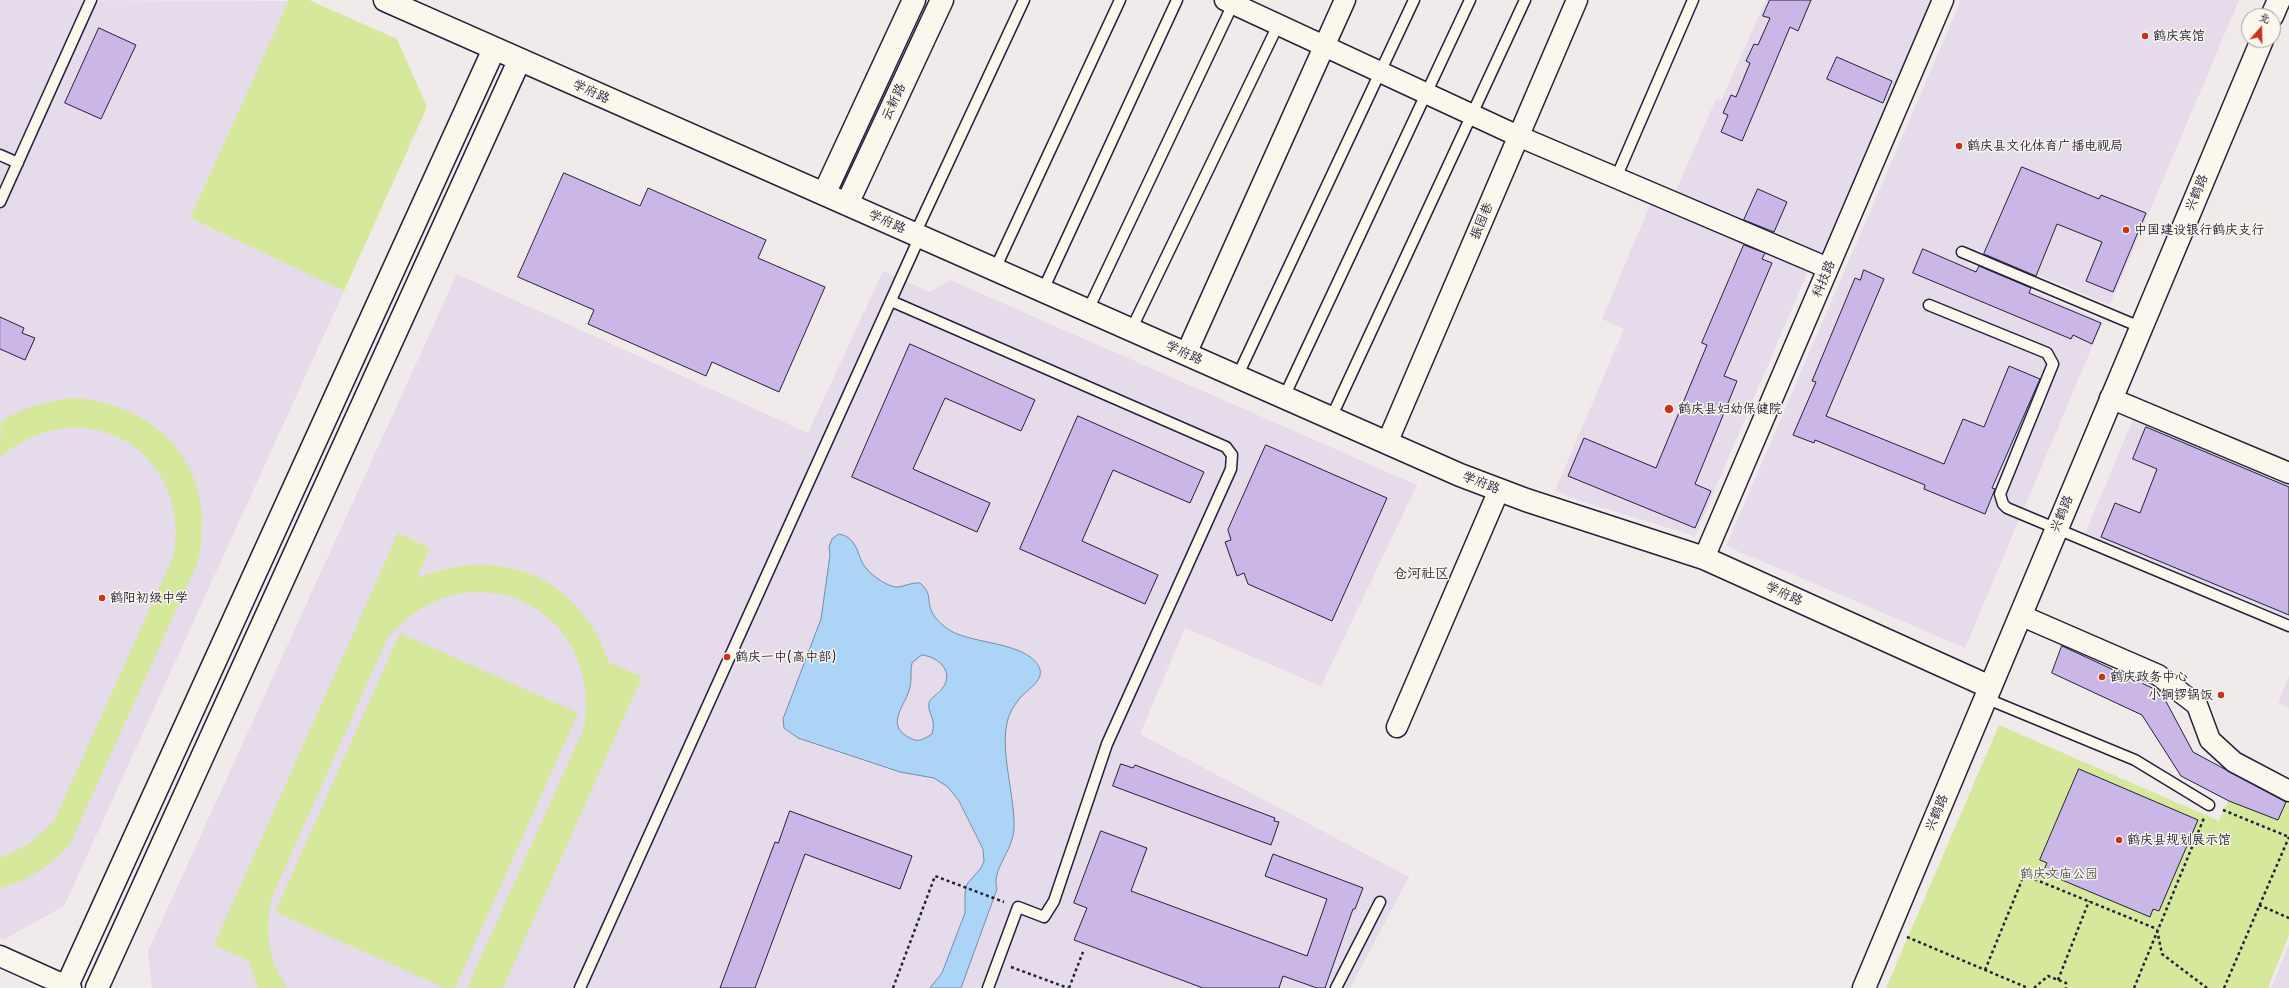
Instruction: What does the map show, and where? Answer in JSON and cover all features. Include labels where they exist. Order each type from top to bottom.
[{"type":"street","name":"学府路","points":[[385,0],[519,61],[1043,290],[1460,475],[1499,490],[1704,558],[1988,692]]},
{"type":"street","name":"云新路","points":[[824,194],[914,0]]},
{"type":"street","name":"云新路","points":[[847,204],[942,0]]},
{"type":"street","points":[[1186,354],[1345,0]]},
{"type":"street","name":"振园巷","points":[[1387,443],[1577,0]]},
{"type":"street","name":"科技路","points":[[1704,558],[1943,0]]},
{"type":"street","points":[[1229,2],[1518,136],[1828,268]]},
{"type":"street","name":"兴鹤路","points":[[1864,988],[2110,398],[2259,48]]},
{"type":"street","points":[[0,956],[68,987],[494,49]]},
{"type":"street","points":[[97,988],[519,61]]},
{"type":"street","points":[[2110,398],[2289,473]]},
{"type":"street","points":[[1398,727],[1499,490]]},
{"type":"street","points":[[2020,615],[2158,675],[2197,705],[2210,740],[2234,762],[2289,791]]},
{"type":"lane","points":[[0,202],[92,0]]},
{"type":"lane","points":[[580,988],[891,301],[917,235],[1024,0]]},
{"type":"lane","points":[[995,269],[1120,0]]},
{"type":"lane","points":[[1043,290],[1177,0]]},
{"type":"lane","points":[[1237,377],[1414,0]]},
{"type":"lane","points":[[1284,397],[1425,93],[1470,0]]},
{"type":"lane","points":[[1331,418],[1525,0]]},
{"type":"lane","points":[[1616,178],[1693,0]]},
{"type":"lane","points":[[1088,310],[1229,2]]},
{"type":"lane","points":[[1131,330],[1278,25]]},
{"type":"lane","points":[[0,155],[18,163]]},
{"type":"lane","points":[[1962,252],[2140,327]]},
{"type":"lane","points":[[891,301],[1226,447],[1232,456],[1231,469],[1107,744],[1054,901],[1044,917],[1018,908],[988,988]]},
{"type":"lane","points":[[1929,305],[2047,353],[2052,364],[2000,494],[2003,504],[2007,508],[2289,626]]},
{"type":"lane","points":[[1988,692],[2135,760],[2209,805]]},
{"type":"lane","points":[[1336,988],[1380,902]]},
{"type":"path","points":[[2134,988],[2209,805],[2289,837],[2224,988]]},
{"type":"path","points":[[1985,970],[2024,875],[2157,929]]},
{"type":"path","points":[[893,988],[934,876],[1008,904]]},
{"type":"path","points":[[2058,980],[2089,901]]},
{"type":"path","points":[[2259,905],[2289,918]]},
{"type":"path","points":[[2157,929],[2162,954],[2207,988]]},
{"type":"path","points":[[1888,930],[2028,988]]},
{"type":"path","points":[[998,962],[1069,988],[1083,952]]},
{"type":"path","points":[[2034,988],[2048,976],[2066,983],[2066,988]]},
{"type":"shaded area","name":"鹤阳初级中学","points":[[0,0],[289,1],[190,218],[344,291],[64,906],[3,940],[0,938]]},
{"type":"shaded area","points":[[1766,0],[1932,0],[1824,260],[1674,195],[1716,99],[1721,101]]},
{"type":"shaded area","points":[[1961,0],[2239,0],[2110,305],[1976,249],[1968,264],[2103,321],[1965,648],[1726,546]]},
{"type":"shaded area","name":"鹤庆县妇幼保健院","points":[[1650,205],[1808,271],[1695,536],[1580,501],[1555,491],[1624,329],[1602,319]]},
{"type":"shaded area","name":"鹤庆一中(高中部)","points":[[883,271],[930,292],[950,280],[1417,485],[1321,686],[1185,628],[1140,734],[1409,877],[1350,988],[152,988],[148,951],[457,274],[808,433]]},
{"type":"shaded area","points":[[2135,415],[2289,480],[2289,630],[2081,543]]},
{"type":"shaded area","points":[[2289,676],[2289,708],[2278,703]]},
{"type":"shaded area","points":[[2289,944],[2289,988],[2271,988]]},
{"type":"green space","points":[[289,0],[309,0],[397,39],[427,107],[344,291],[190,218]]},
{"type":"green space","points":[[76,398],[108,404],[135,415],[159,430],[178,450],[192,473],[200,500],[202,530],[198,562],[69,846],[38,872],[20,881],[0,888],[0,858],[29,844],[54,821],[174,555],[175,518],[166,485],[148,459],[124,440],[96,430],[64,428],[32,437],[0,457],[1,421],[37,405],[56,400]]},
{"type":"green space","points":[[398,533],[430,548],[417,578],[448,568],[479,565],[507,567],[534,575],[558,589],[579,609],[596,634],[610,665],[611,663],[642,677],[503,988],[467,988],[584,728],[584,685],[573,649],[551,620],[522,601],[489,593],[454,595],[419,610],[387,639],[272,897],[268,921],[269,944],[276,966],[287,988],[258,988],[249,961],[214,945]]},
{"type":"green space","points":[[400,633],[578,713],[455,988],[445,988],[275,912]]},
{"type":"green space","name":"鹤庆文庙公园","points":[[1999,725],[2219,821],[2240,776],[2289,799],[2289,935],[2268,988],[1886,988]]},
{"type":"water","points":[[839,534],[846,536],[851,540],[869,572],[884,583],[896,587],[920,583],[927,590],[930,608],[933,615],[940,623],[951,631],[972,639],[998,644],[1021,652],[1031,657],[1038,665],[1040,670],[1038,679],[1018,700],[1008,719],[1005,744],[1014,815],[1013,837],[999,867],[996,882],[997,889],[961,988],[930,988],[942,973],[965,913],[965,893],[967,884],[981,868],[984,861],[983,849],[959,801],[948,787],[934,778],[900,772],[798,738],[784,728],[783,719],[821,619],[830,555],[829,547],[832,539]],"holes":[[[922,655],[928,656],[943,666],[947,677],[946,683],[942,689],[931,699],[929,703],[929,710],[933,720],[932,734],[924,739],[916,740],[902,733],[898,727],[897,721],[910,687],[912,663]]]},
{"type":"building","points":[[1770,0],[1811,0],[1798,31],[1790,27],[1742,141],[1721,132],[1728,115],[1723,113],[1731,95],[1736,97],[1750,63],[1746,61],[1754,44],[1758,45],[1770,18],[1763,16]]},
{"type":"building","points":[[99,28],[136,45],[101,119],[65,103]]},
{"type":"building","points":[[1837,57],[1892,81],[1883,103],[1827,79]]},
{"type":"building","points":[[2022,167],[2099,199],[2101,195],[2146,213],[2113,292],[2086,281],[2102,242],[2057,224],[2036,276],[1984,254]]},
{"type":"building","points":[[564,173],[640,206],[648,188],[766,240],[758,258],[825,287],[779,392],[712,362],[706,376],[588,324],[594,310],[518,277]]},
{"type":"building","points":[[1758,189],[1787,202],[1774,232],[1744,220]]},
{"type":"building","points":[[1744,245],[1765,253],[1762,259],[1772,263],[1724,376],[1737,381],[1695,484],[1711,491],[1695,528],[1568,476],[1584,438],[1656,468],[1707,345],[1702,343]]},
{"type":"building","points":[[1923,249],[1976,272],[1979,266],[2031,288],[2029,293],[2101,323],[2092,344],[2073,335],[2071,339],[1913,273]]},
{"type":"building","points":[[1864,270],[1884,279],[1826,416],[1944,464],[1963,419],[1984,427],[2009,366],[2040,379],[1992,488],[1995,489],[1985,514],[1924,489],[1925,485],[1815,440],[1814,443],[1793,435],[1816,382],[1812,381],[1855,278],[1860,280]]},
{"type":"building","points":[[0,317],[24,328],[22,333],[35,338],[25,360],[0,349]]},
{"type":"building","points":[[910,344],[1035,400],[1021,431],[945,398],[913,469],[990,503],[977,532],[852,477]]},
{"type":"building","points":[[1078,416],[1204,472],[1190,503],[1113,470],[1082,541],[1158,575],[1145,604],[1020,549]]},
{"type":"building","points":[[2146,427],[2289,487],[2289,615],[2101,537],[2115,503],[2140,513],[2157,469],[2133,459]]},
{"type":"building","points":[[1266,445],[1387,498],[1332,621],[1248,584],[1244,573],[1237,576],[1225,542],[1231,540],[1228,530]]},
{"type":"building","points":[[2062,646],[2161,692],[2193,752],[2286,802],[2278,820],[2229,801],[2181,776],[2142,715],[2052,673]]},
{"type":"building","points":[[1121,764],[1133,768],[1135,765],[1275,818],[1274,821],[1279,822],[1271,845],[1113,786]]},
{"type":"building","name":"鹤庆县规划展示馆","points":[[2079,769],[2198,820],[2159,911],[2153,909],[2150,917],[2043,872],[2047,863],[2040,860]]},
{"type":"building","points":[[790,811],[912,856],[900,889],[805,854],[755,988],[720,988],[775,842],[778,843]]},
{"type":"building","points":[[1101,831],[1147,848],[1131,891],[1307,956],[1327,899],[1265,876],[1273,854],[1363,888],[1355,909],[1353,909],[1325,988],[1317,988],[1283,976],[1279,988],[1203,988],[1074,940],[1087,908],[1074,903]]},
{"type":"place","name":"鹤庆宾馆","points":[[2145,36]]},
{"type":"place","name":"鹤庆县文化体育广播电视局","points":[[1959,146]]},
{"type":"place","name":"中国建设银行鹤庆支行","points":[[2126,230]]},
{"type":"place","name":"鹤庆县妇幼保健院","points":[[1669,409]]},
{"type":"place","name":"鹤阳初级中学","points":[[102,598]]},
{"type":"place","name":"鹤庆一中(高中部)","points":[[727,657]]},
{"type":"place","name":"鹤庆政务中心","points":[[2102,677]]},
{"type":"place","name":"小铜锣锅饭","points":[[2221,695]]},
{"type":"place","name":"鹤庆县规划展示馆","points":[[2119,840]]},
{"type":"district","name":"仓河社区","points":[[1421,574]]}]
